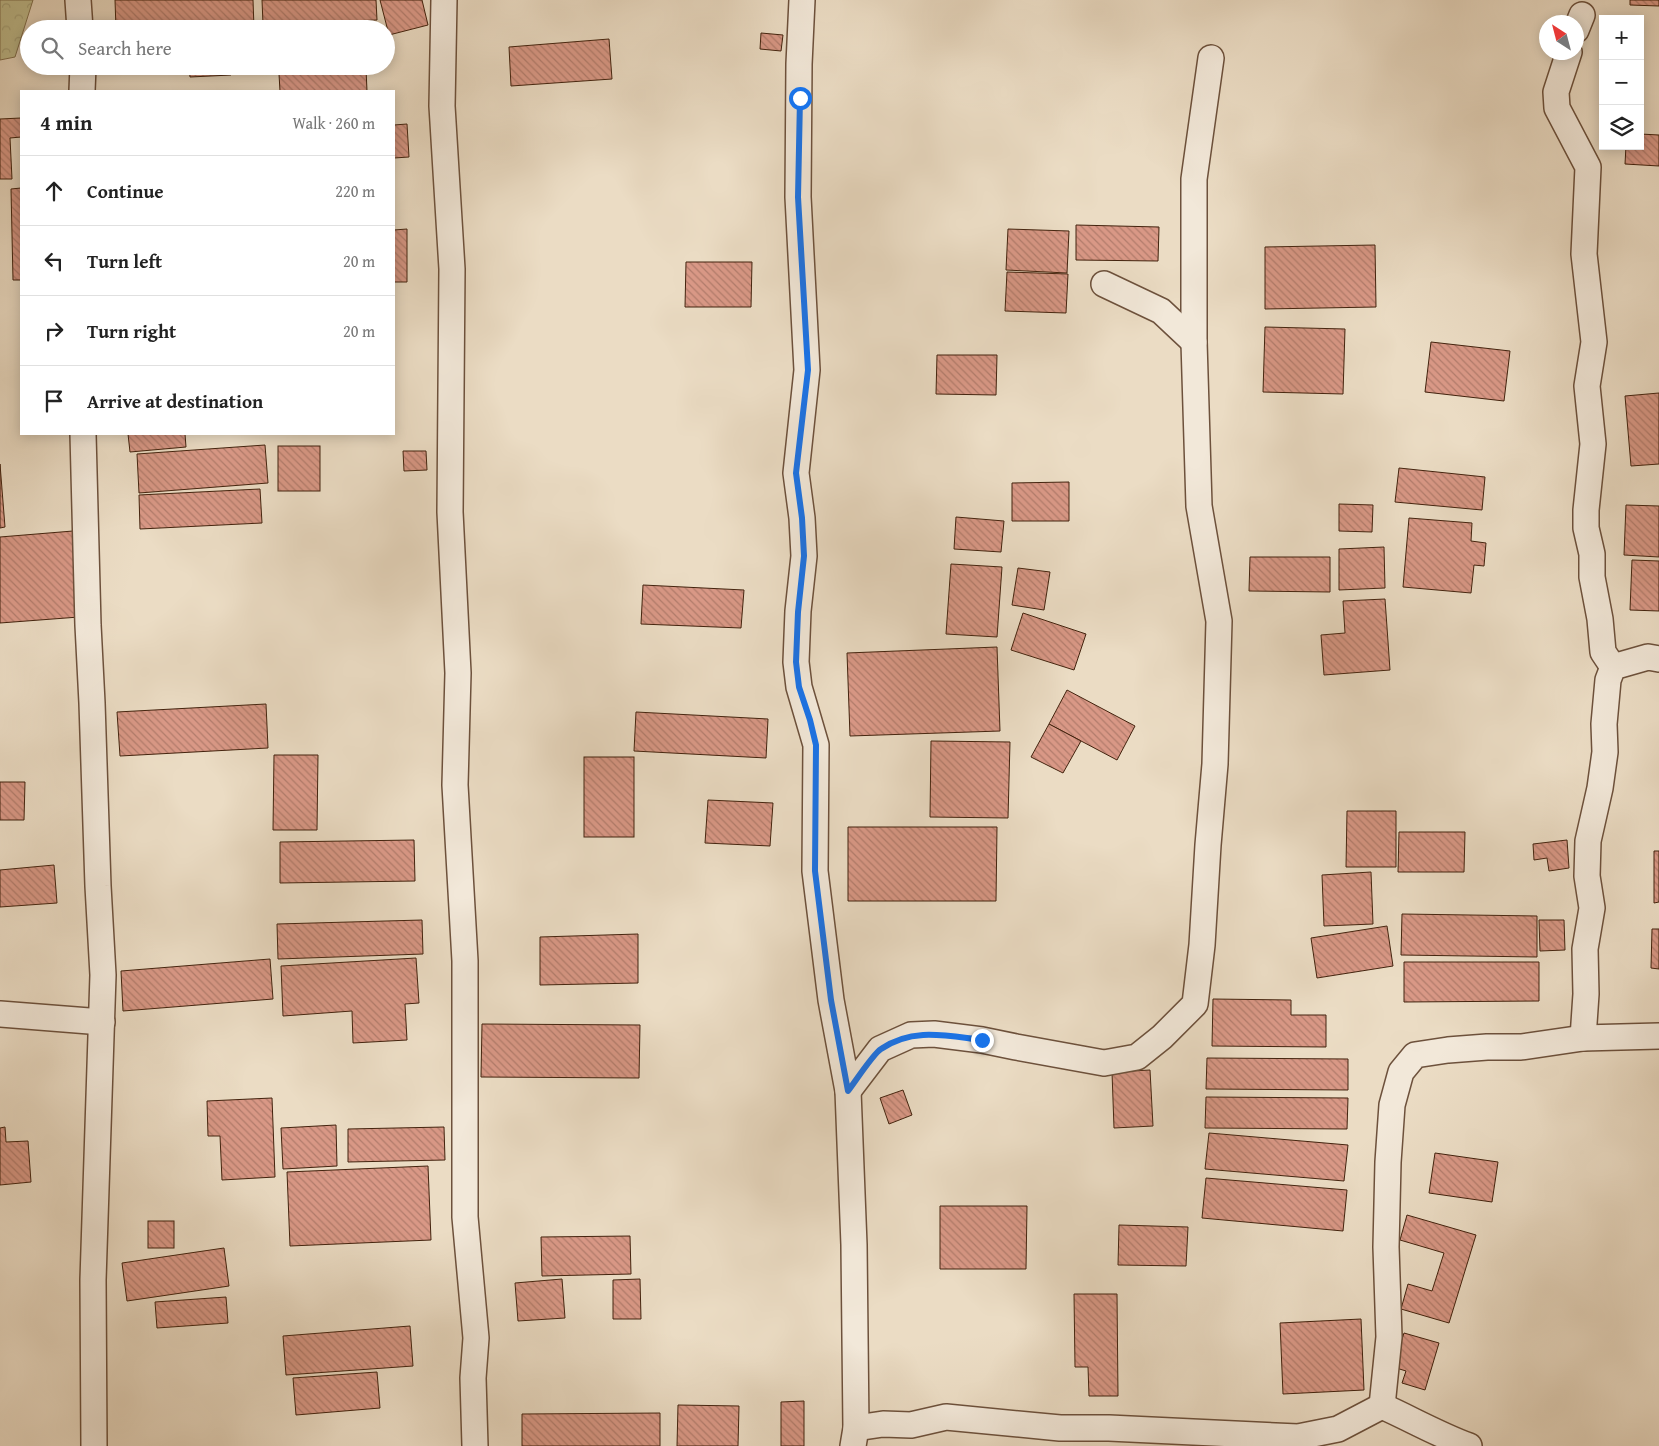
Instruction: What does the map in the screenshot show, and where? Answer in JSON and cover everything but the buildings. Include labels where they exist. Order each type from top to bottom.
[{"type":"street","points":[[78,0],[79,20]]},
{"type":"street","points":[[444,0],[442,106],[452,269],[450,512],[458,673],[455,785],[465,961],[465,1217],[476,1338],[473,1378],[476,1446]]},
{"type":"street","points":[[802,0],[799,64],[798,197],[808,370],[796,473],[802,518],[804,556],[798,612],[796,662],[799,687],[816,745],[815,871],[831,1000],[848,1091],[854,1245],[855,1437],[883,1424],[910,1426],[946,1417],[1060,1428],[1109,1428],[1298,1437],[1338,1429],[1382,1406]]},
{"type":"street","points":[[848,1091],[880,1049],[911,1035],[934,1034],[982,1040],[1104,1062],[1137,1057],[1162,1037],[1195,1004],[1202,945],[1207,854],[1215,764],[1218,621],[1199,506],[1194,342],[1194,179],[1211,58]]},
{"type":"street","points":[[1566,60],[1556,92],[1558,108],[1588,167],[1584,254],[1594,342],[1587,386],[1593,444],[1586,528],[1592,554],[1592,577],[1600,619],[1603,652],[1613,667]]},
{"type":"street","points":[[82,90],[83,75]]},
{"type":"street","points":[[1104,284],[1161,311],[1194,342]]},
{"type":"street","points":[[83,435],[88,626],[103,975],[93,1280],[94,1446]]},
{"type":"street","points":[[1613,667],[1648,657],[1659,660]]},
{"type":"street","points":[[1583,1038],[1586,994],[1584,949],[1592,908],[1587,876],[1588,841],[1600,788],[1605,752],[1604,724],[1608,680],[1613,667]]},
{"type":"street","points":[[0,1014],[102,1022]]},
{"type":"street","points":[[1382,1406],[1389,1337],[1386,1247],[1388,1162],[1392,1105],[1401,1072],[1415,1054],[1487,1046],[1520,1048],[1583,1038],[1659,1036]]},
{"type":"street","points":[[1382,1406],[1445,1437],[1469,1446]]},
{"type":"green space","points":[[0,0],[33,0],[27,20],[20,20],[20,41],[15,57],[0,60]]},
{"type":"route","points":[[800,98],[798,197],[808,370],[796,473],[802,518],[804,556],[798,612],[796,662],[799,687],[816,745],[815,871],[831,1000],[848,1091],[880,1049],[911,1035],[934,1034],[982,1040]]}]
